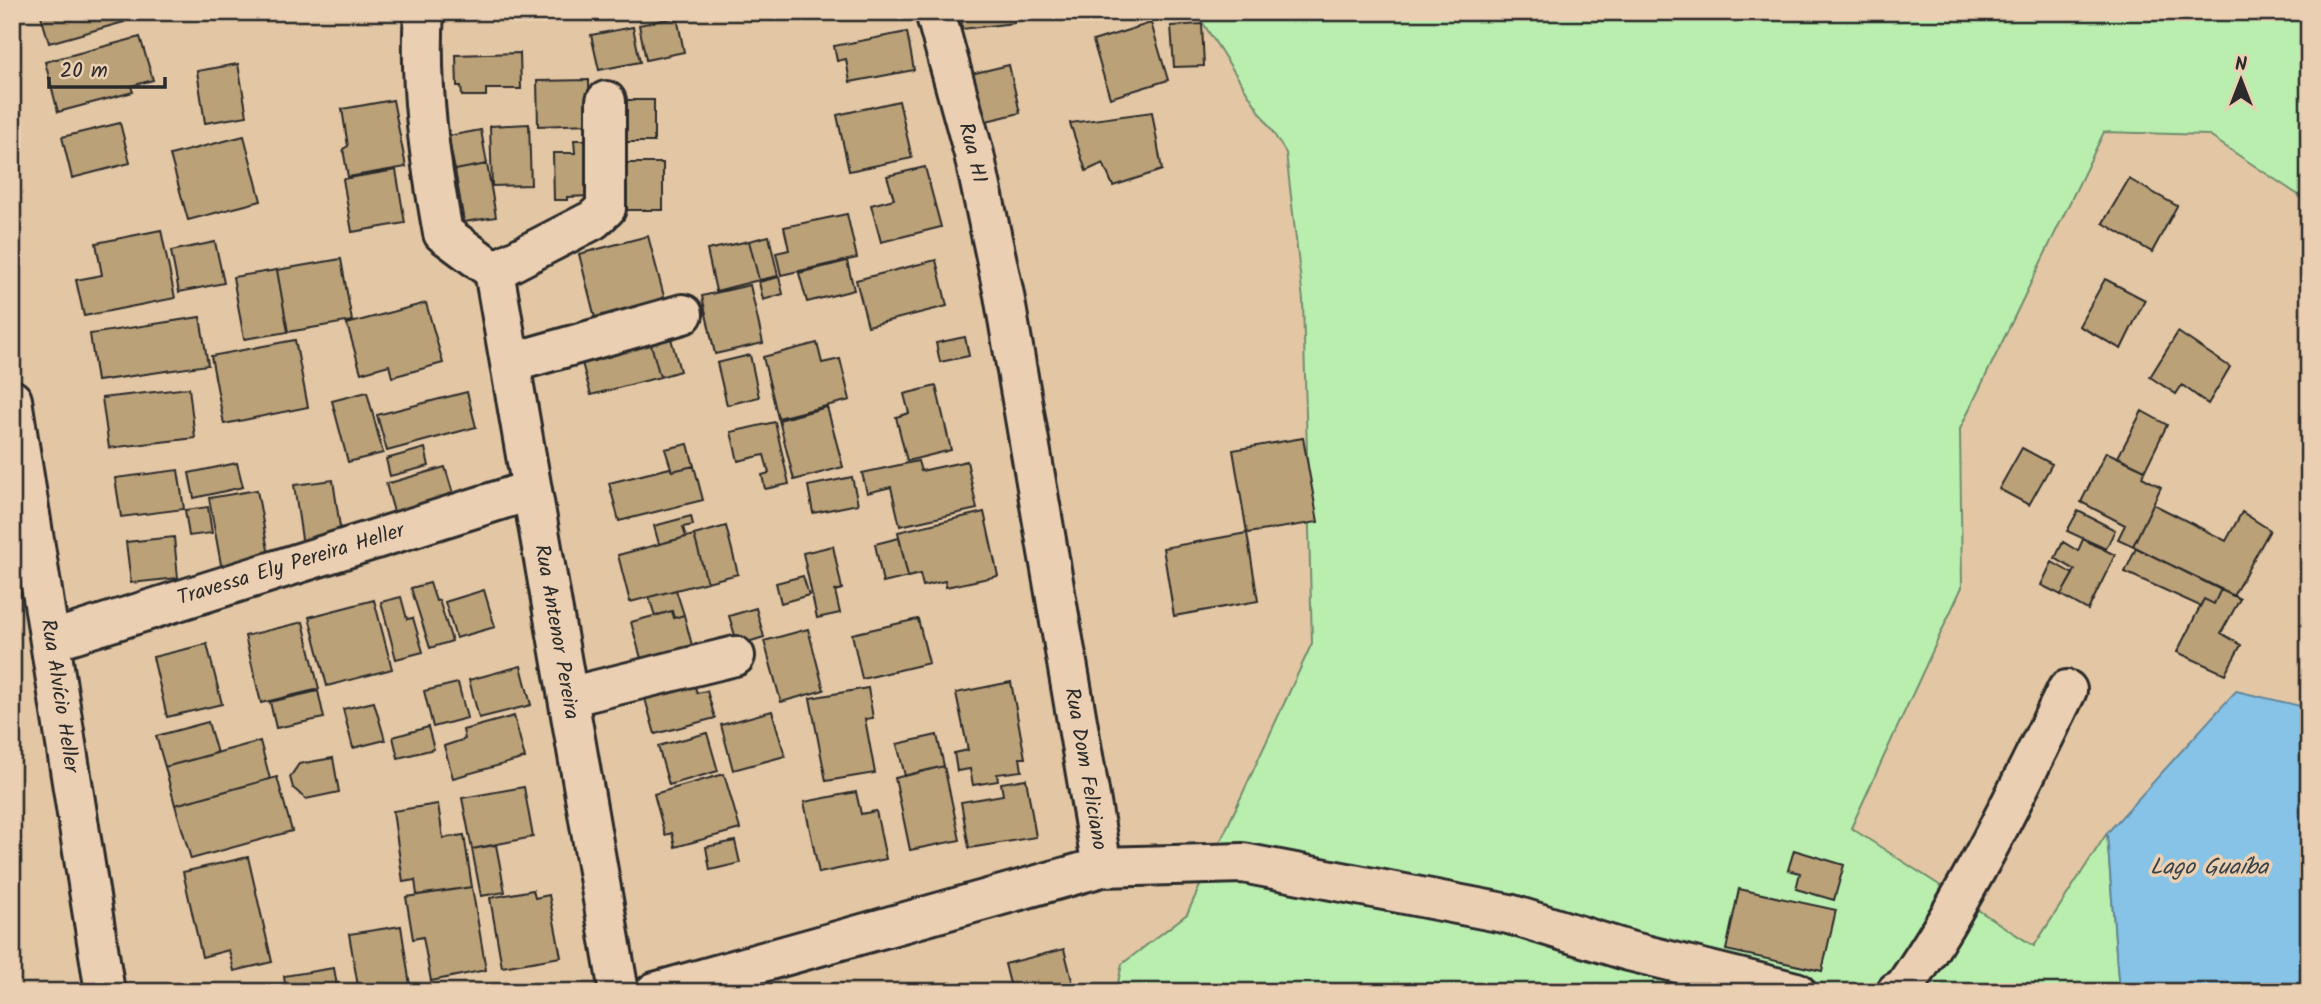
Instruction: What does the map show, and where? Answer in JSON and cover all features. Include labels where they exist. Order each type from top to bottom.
[{"type":"street","points":[[424,12],[421,49],[435,185],[443,233],[494,271],[593,220],[607,208],[606,101]]},
{"type":"street","name":"Rua H1","points":[[935,12],[974,154],[1004,295]]},
{"type":"street","name":"Rua Antenor Pereira","points":[[494,271],[619,992]]},
{"type":"street","name":"Rua Dom Feliciano","points":[[655,992],[1102,867],[1004,295]]},
{"type":"street","points":[[510,363],[683,314]]},
{"type":"street","name":"Rua Alvício Heller","points":[[12,400],[25,571],[50,641],[105,992]]},
{"type":"street","name":"Travessa Ely Pereira Heller","points":[[50,641],[532,490]]},
{"type":"street","points":[[568,697],[735,656]]},
{"type":"street","points":[[1896,992],[1903,989],[1935,943],[2010,806],[2067,690]]},
{"type":"street","points":[[1102,867],[1243,863],[1509,914],[1629,951],[1796,992]]},
{"type":"green space","points":[[1196,12],[2309,12],[2309,202],[2208,135],[2104,132],[1960,429],[1962,587],[1851,828],[2034,946],[2107,833],[2119,992],[1116,992],[1122,964],[1187,914],[1312,643],[1303,300],[1286,153]]},
{"type":"water","name":"Lago Guaíba","points":[[2236,691],[2309,708],[2309,992],[2119,992],[2107,833]]},
{"type":"building","points":[[40,12],[121,12],[124,22],[49,43]]},
{"type":"building","points":[[961,12],[1013,12],[1014,23],[962,29]]},
{"type":"building","points":[[677,17],[684,52],[646,60],[639,25]]},
{"type":"building","points":[[1151,23],[1168,80],[1110,98],[1093,41]]},
{"type":"building","points":[[1202,24],[1204,66],[1174,67],[1171,26]]},
{"type":"building","points":[[633,27],[640,62],[599,70],[591,35]]},
{"type":"building","points":[[907,32],[914,70],[850,82],[846,59],[837,61],[834,46]]},
{"type":"building","points":[[140,37],[153,80],[131,86],[133,92],[58,112],[45,62]]},
{"type":"building","points":[[520,53],[521,89],[486,89],[486,96],[462,96],[461,86],[457,86],[456,55]]},
{"type":"building","points":[[238,64],[247,116],[205,123],[197,71]]},
{"type":"building","points":[[1009,65],[1020,113],[982,122],[971,74]]},
{"type":"building","points":[[589,80],[590,124],[538,126],[537,81]]},
{"type":"building","points":[[393,100],[406,167],[348,177],[343,149],[348,146],[342,109]]},
{"type":"building","points":[[618,100],[654,100],[654,142],[617,142]]},
{"type":"building","points":[[899,101],[912,158],[849,171],[837,115]]},
{"type":"building","points":[[1152,112],[1162,170],[1113,186],[1103,163],[1086,171],[1070,123]]},
{"type":"building","points":[[120,123],[130,163],[72,178],[62,137]]},
{"type":"building","points":[[529,124],[531,185],[492,186],[490,126]]},
{"type":"building","points":[[481,130],[487,164],[455,170],[448,136]]},
{"type":"building","points":[[244,136],[261,201],[188,220],[170,155]]},
{"type":"building","points":[[574,140],[590,140],[591,196],[554,200],[553,153],[575,153]]},
{"type":"building","points":[[624,163],[663,163],[663,210],[619,210]]},
{"type":"building","points":[[487,164],[496,217],[464,222],[455,170]]},
{"type":"building","points":[[925,167],[941,227],[881,242],[871,205],[894,199],[887,176]]},
{"type":"building","points":[[396,170],[405,223],[352,232],[343,179]]},
{"type":"building","points":[[2129,179],[2177,206],[2152,252],[2103,223]]},
{"type":"building","points":[[847,214],[857,258],[781,275],[776,253],[789,250],[784,227]]},
{"type":"building","points":[[161,230],[175,298],[84,316],[76,280],[102,275],[96,243]]},
{"type":"building","points":[[648,236],[666,304],[596,322],[579,254]]},
{"type":"building","points":[[769,236],[778,276],[759,280],[749,241]]},
{"type":"building","points":[[749,241],[759,280],[716,291],[707,250]]},
{"type":"building","points":[[215,242],[224,283],[179,292],[171,251]]},
{"type":"building","points":[[341,259],[352,321],[288,332],[277,270]]},
{"type":"building","points":[[936,260],[947,306],[868,326],[856,280]]},
{"type":"building","points":[[847,261],[854,290],[807,302],[799,273]]},
{"type":"building","points":[[277,270],[288,332],[244,339],[233,277]]},
{"type":"building","points":[[779,277],[783,294],[763,300],[759,282]]},
{"type":"building","points":[[2105,279],[2145,300],[2121,349],[2079,326]]},
{"type":"building","points":[[750,285],[763,343],[715,354],[702,296]]},
{"type":"building","points":[[426,303],[443,363],[392,377],[389,365],[361,373],[347,324]]},
{"type":"building","points":[[200,317],[208,365],[97,381],[90,334]]},
{"type":"building","points":[[669,331],[680,371],[660,377],[649,337]]},
{"type":"building","points":[[2178,332],[2230,367],[2208,404],[2182,385],[2176,394],[2150,377]]},
{"type":"building","points":[[649,337],[660,377],[591,395],[580,356]]},
{"type":"building","points":[[965,337],[969,356],[940,362],[936,343]]},
{"type":"building","points":[[295,340],[308,407],[224,424],[211,356]]},
{"type":"building","points":[[817,343],[822,363],[840,359],[850,400],[778,418],[763,357]]},
{"type":"building","points":[[750,355],[759,397],[727,405],[717,363]]},
{"type":"building","points":[[936,386],[951,450],[907,461],[896,417],[909,413],[904,394]]},
{"type":"building","points":[[189,388],[195,438],[109,448],[102,398]]},
{"type":"building","points":[[367,392],[383,453],[348,462],[332,401]]},
{"type":"building","points":[[467,392],[476,427],[387,451],[377,415]]},
{"type":"building","points":[[827,407],[843,467],[794,480],[779,420]]},
{"type":"building","points":[[2142,411],[2167,425],[2145,470],[2118,457]]},
{"type":"building","points":[[775,422],[789,484],[765,489],[762,475],[769,473],[764,455],[738,461],[731,432]]},
{"type":"building","points":[[1303,438],[1318,522],[1247,533],[1233,450]]},
{"type":"building","points":[[688,444],[694,466],[672,471],[665,449]]},
{"type":"building","points":[[425,448],[429,466],[390,476],[386,459]]},
{"type":"building","points":[[2022,448],[2052,464],[2029,505],[1999,489]]},
{"type":"building","points":[[2106,452],[2145,470],[2142,477],[2161,487],[2133,546],[2118,539],[2125,525],[2081,502]]},
{"type":"building","points":[[918,461],[921,471],[967,461],[977,509],[900,526],[891,487],[867,493],[862,473]]},
{"type":"building","points":[[237,463],[243,487],[194,498],[189,473]]},
{"type":"building","points":[[694,466],[703,500],[619,521],[609,483],[670,468],[672,471]]},
{"type":"building","points":[[445,467],[457,507],[387,526],[384,516],[394,512],[386,484]]},
{"type":"building","points":[[178,470],[184,509],[121,517],[115,478]]},
{"type":"building","points":[[852,477],[858,504],[813,513],[808,486]]},
{"type":"building","points":[[333,480],[342,541],[303,546],[294,485]]},
{"type":"building","points":[[257,490],[270,561],[222,570],[209,498]]},
{"type":"building","points":[[2153,504],[2226,541],[2242,512],[2270,530],[2233,596],[2133,546]]},
{"type":"building","points":[[208,507],[212,533],[189,536],[185,510]]},
{"type":"building","points":[[2078,511],[2115,530],[2106,549],[2067,531]]},
{"type":"building","points":[[984,512],[998,576],[946,587],[945,581],[923,586],[920,574],[908,577],[898,532]]},
{"type":"building","points":[[691,516],[693,525],[683,527],[686,537],[659,544],[654,526]]},
{"type":"building","points":[[726,526],[738,574],[707,582],[694,535]]},
{"type":"building","points":[[1247,533],[1258,601],[1174,616],[1163,548]]},
{"type":"building","points":[[694,535],[707,582],[630,602],[618,555]]},
{"type":"building","points":[[174,537],[178,578],[131,583],[126,542]]},
{"type":"building","points":[[899,538],[908,577],[883,583],[875,544]]},
{"type":"building","points":[[2083,539],[2115,555],[2088,610],[2061,595],[2075,570],[2055,558],[2063,542],[2078,551]]},
{"type":"building","points":[[833,546],[842,589],[835,591],[840,613],[817,618],[803,553]]},
{"type":"building","points":[[2136,548],[2221,589],[2214,604],[2204,599],[2200,606],[2125,572]]},
{"type":"building","points":[[2052,562],[2073,574],[2061,595],[2041,585]]},
{"type":"building","points":[[803,576],[809,595],[781,603],[776,583]]},
{"type":"building","points":[[430,583],[436,601],[439,600],[452,641],[430,648],[411,588]]},
{"type":"building","points":[[2221,589],[2240,599],[2221,633],[2241,645],[2225,674],[2177,652],[2204,599],[2214,604]]},
{"type":"building","points":[[484,590],[495,627],[456,638],[445,602]]},
{"type":"building","points":[[676,590],[684,615],[674,618],[672,611],[655,616],[649,597]]},
{"type":"building","points":[[401,597],[407,619],[413,618],[423,652],[396,659],[381,602]]},
{"type":"building","points":[[374,600],[392,669],[327,686],[309,617]]},
{"type":"building","points":[[756,608],[764,637],[738,645],[729,616]]},
{"type":"building","points":[[672,611],[674,618],[684,615],[693,649],[642,662],[631,622]]},
{"type":"building","points":[[918,619],[929,663],[862,679],[852,634]]},
{"type":"building","points":[[303,622],[319,689],[261,703],[245,636]]},
{"type":"building","points":[[808,629],[824,690],[781,702],[764,641]]},
{"type":"building","points":[[207,644],[222,704],[167,717],[153,657]]},
{"type":"building","points":[[521,666],[531,705],[479,718],[469,680]]},
{"type":"building","points":[[691,675],[697,693],[707,691],[715,718],[655,734],[642,688]]},
{"type":"building","points":[[1011,682],[1025,758],[1020,758],[1022,771],[997,774],[998,781],[973,785],[970,769],[957,771],[954,753],[968,750],[956,693]]},
{"type":"building","points":[[458,683],[467,718],[433,727],[424,691]]},
{"type":"building","points":[[868,688],[873,718],[865,719],[875,773],[826,781],[810,698]]},
{"type":"building","points":[[318,691],[324,718],[276,728],[270,702]]},
{"type":"building","points":[[374,702],[385,740],[353,748],[343,709]]},
{"type":"building","points":[[772,711],[785,756],[733,770],[721,725]]},
{"type":"building","points":[[514,716],[525,758],[453,778],[444,746],[465,739],[463,730]]},
{"type":"building","points":[[208,722],[217,753],[165,767],[156,736]]},
{"type":"building","points":[[428,727],[434,749],[398,758],[393,737]]},
{"type":"building","points":[[707,733],[718,771],[669,785],[658,746]]},
{"type":"building","points":[[937,735],[944,766],[905,776],[897,744]]},
{"type":"building","points":[[260,741],[270,779],[175,805],[165,767]]},
{"type":"building","points":[[333,758],[339,792],[306,799],[293,788],[290,777],[299,764]]},
{"type":"building","points":[[944,766],[960,840],[910,850],[895,778]]},
{"type":"building","points":[[724,774],[740,829],[675,847],[672,833],[665,835],[654,794]]},
{"type":"building","points":[[277,777],[292,831],[191,859],[175,805]]},
{"type":"building","points":[[1026,779],[1036,837],[969,848],[961,802],[1003,795],[1001,783]]},
{"type":"building","points":[[524,787],[533,837],[472,849],[462,798]]},
{"type":"building","points":[[856,792],[861,814],[876,811],[886,859],[819,873],[804,802]]},
{"type":"building","points":[[438,804],[443,838],[464,835],[472,887],[417,895],[415,880],[403,882],[393,811]]},
{"type":"building","points":[[735,841],[740,863],[710,870],[706,847]]},
{"type":"building","points":[[496,845],[505,892],[481,896],[472,849]]},
{"type":"building","points":[[1794,850],[1844,865],[1834,900],[1796,889],[1800,873],[1788,870]]},
{"type":"building","points":[[248,857],[272,962],[234,971],[229,950],[202,957],[183,872]]},
{"type":"building","points":[[472,887],[486,970],[431,981],[423,937],[413,939],[406,897]]},
{"type":"building","points":[[1739,889],[1836,910],[1822,971],[1726,950]]},
{"type":"building","points":[[533,890],[535,898],[549,895],[561,957],[502,967],[490,898]]},
{"type":"building","points":[[401,926],[411,992],[359,992],[349,934]]},
{"type":"building","points":[[1064,949],[1075,992],[1012,992],[1005,964]]},
{"type":"building","points":[[334,968],[338,992],[286,992],[284,976]]},
{"type":"building","points":[[949,983],[951,992],[919,992]]}]
